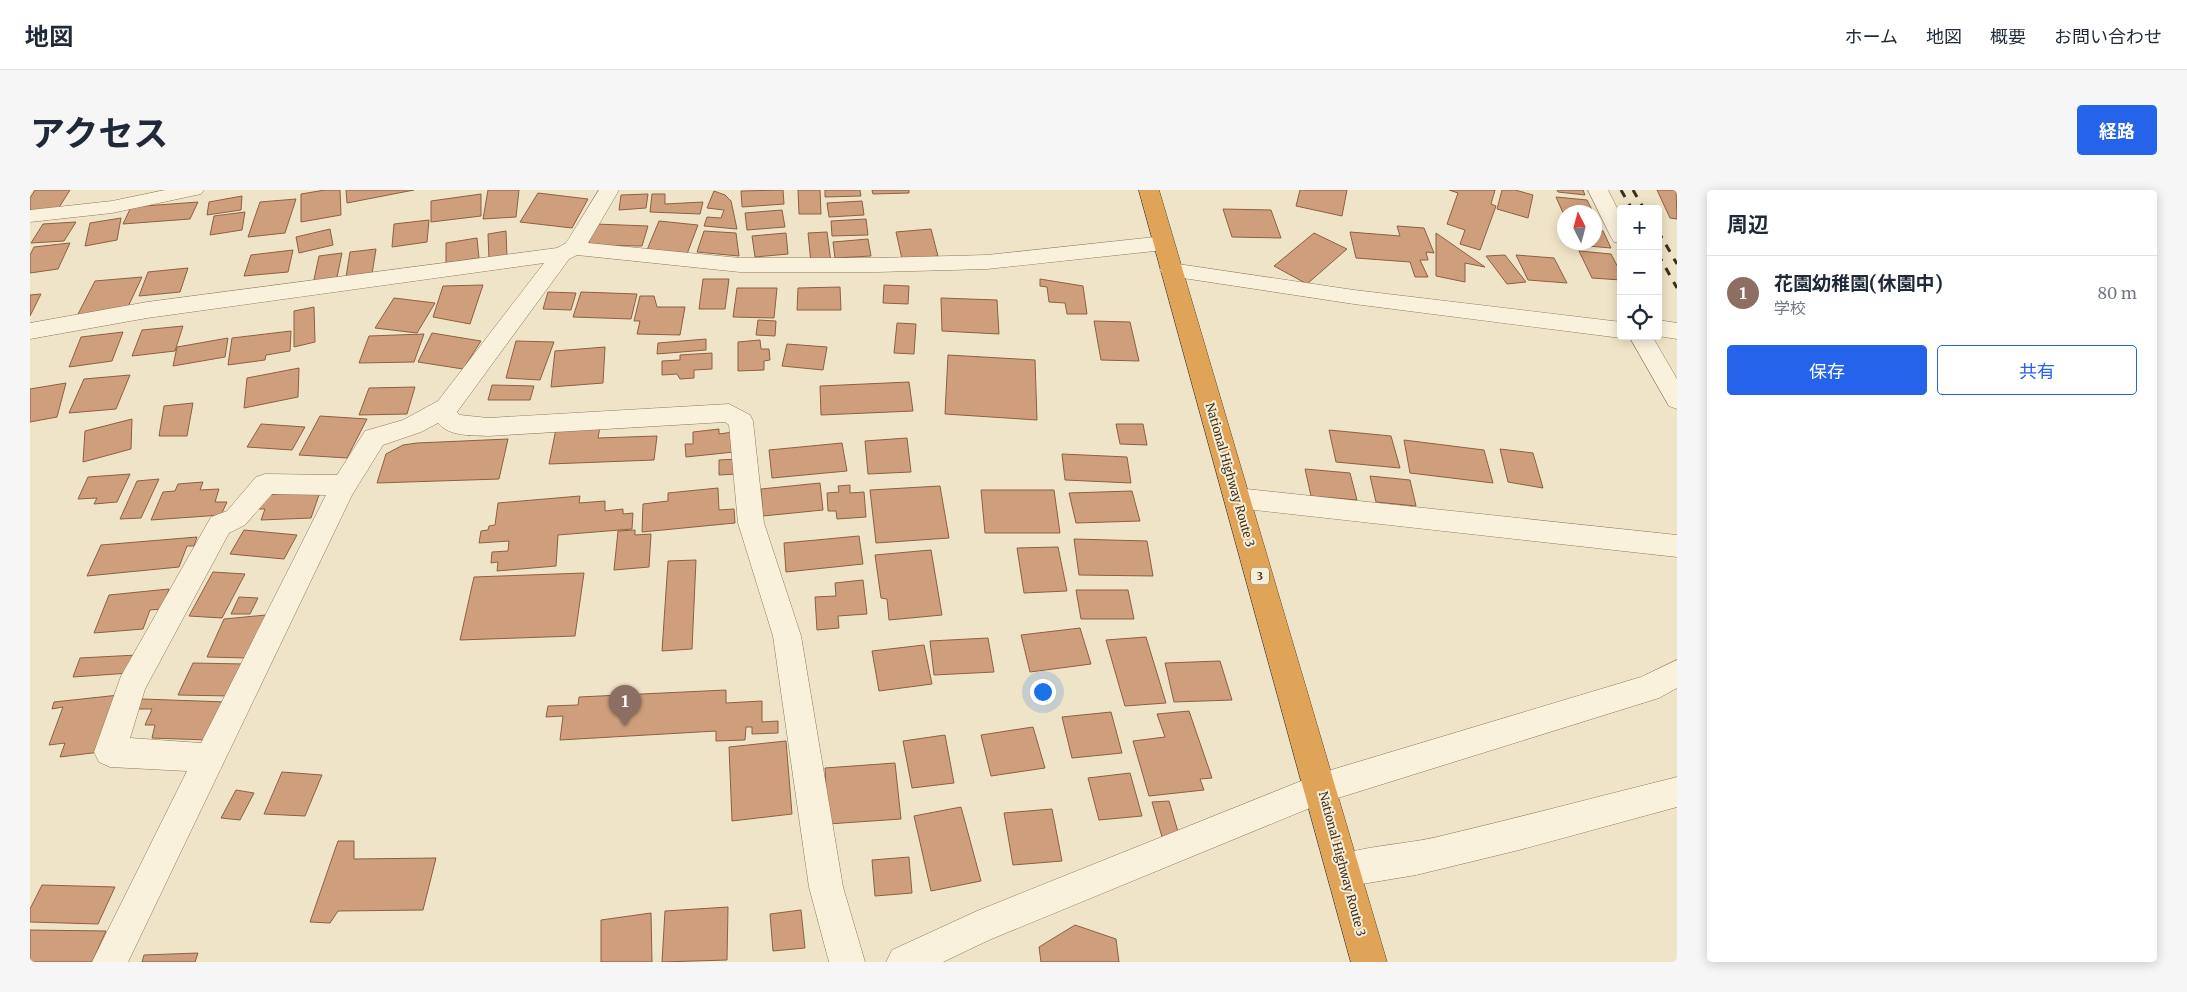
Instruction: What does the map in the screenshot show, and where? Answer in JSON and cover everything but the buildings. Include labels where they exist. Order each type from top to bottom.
[{"type":"highway","name":"National Highway Route 3","points":[[1149,190],[1321,788],[1369,962]]},
{"type":"street","points":[[30,216],[112,207],[194,190]]},
{"type":"street","points":[[110,962],[345,485],[374,438],[412,426],[447,407],[568,251],[610,190]]},
{"type":"street","points":[[1598,190],[1617,229]]},
{"type":"street","points":[[30,330],[147,310],[568,251],[740,265],[868,265],[987,262],[1164,243]]},
{"type":"street","points":[[1171,270],[1354,297],[1617,330]]},
{"type":"street","points":[[1662,329],[1677,331]]},
{"type":"street","points":[[1642,340],[1677,400]]},
{"type":"street","points":[[442,410],[453,424],[488,427],[729,413],[742,421],[751,523],[787,636],[826,886],[847,962]]},
{"type":"street","points":[[210,758],[110,752],[131,686],[220,525],[236,518],[265,484],[345,485]]},
{"type":"street","points":[[1237,498],[1677,546]]},
{"type":"street","points":[[904,962],[977,928],[1321,788],[1648,688],[1677,673]]},
{"type":"street","points":[[1344,870],[1416,858],[1519,834],[1677,792]]},
{"type":"railway","points":[[1621,190],[1630,205]]},
{"type":"railway","points":[[1633,190],[1642,205]]},
{"type":"railway","points":[[1662,238],[1677,264]]},
{"type":"railway","points":[[1662,261],[1677,288]]},
{"type":"place","name":"花園幼稚園(休園中)","points":[[625,726]]}]
